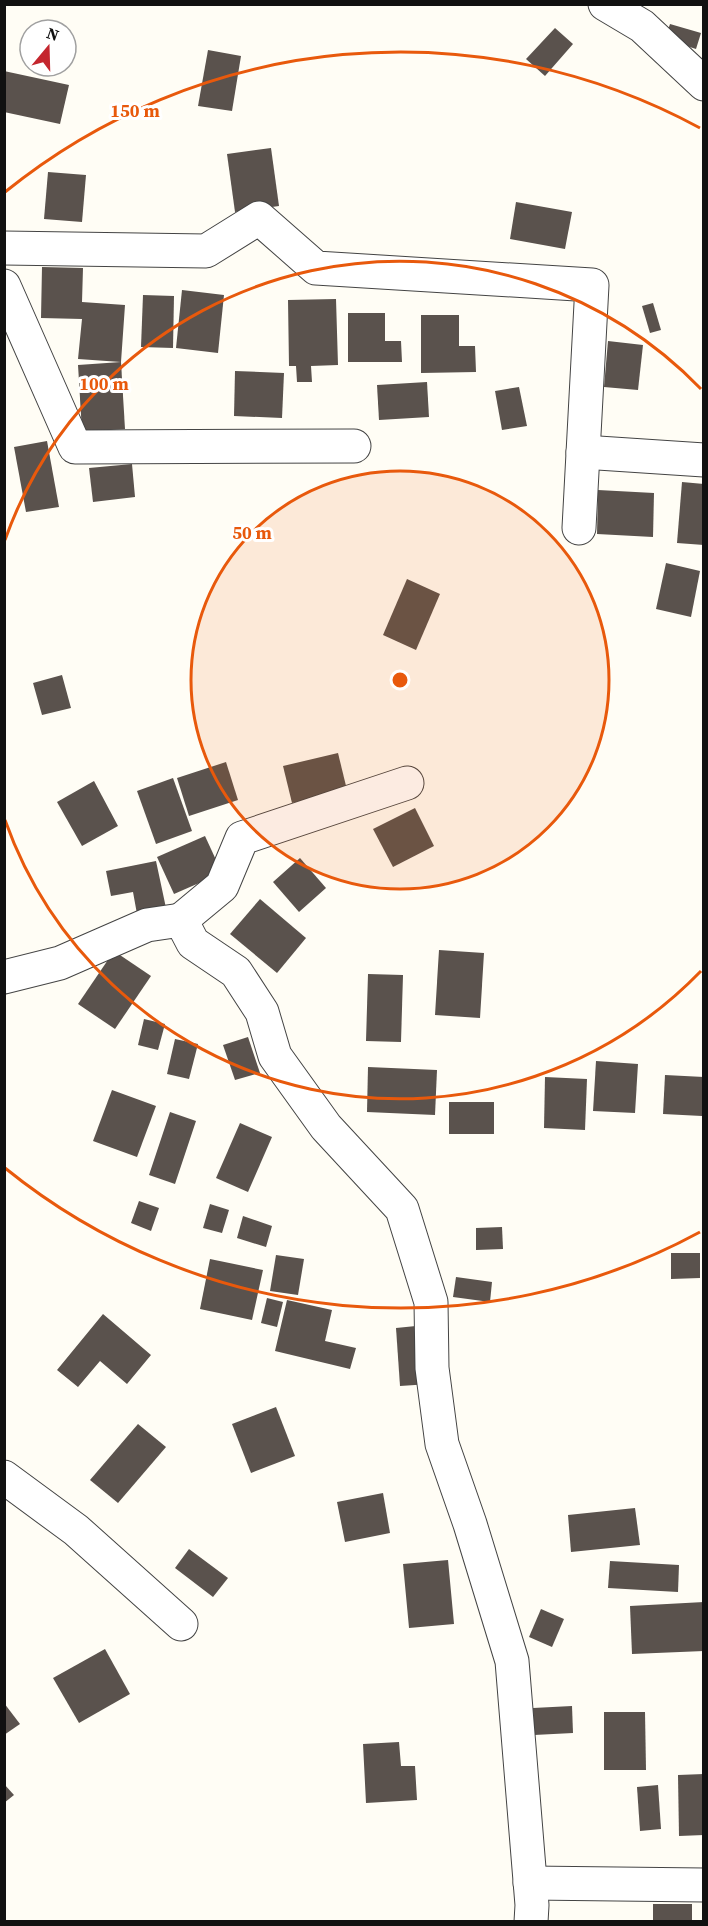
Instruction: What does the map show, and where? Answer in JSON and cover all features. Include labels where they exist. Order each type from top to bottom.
[{"type":"street","points":[[605,4],[642,26],[704,84]]},
{"type":"street","points":[[4,248],[206,251],[259,218],[316,268],[592,285],[579,528]]},
{"type":"street","points":[[4,286],[75,447],[354,446]]},
{"type":"street","points":[[583,452],[704,460]]},
{"type":"street","points":[[4,978],[60,963],[147,925],[182,920],[222,886],[242,838],[407,783]]},
{"type":"street","points":[[182,920],[193,943],[236,972],[262,1012],[275,1056],[326,1127],[402,1209],[431,1302],[432,1368],[442,1444],[470,1524],[512,1661],[532,1905],[531,1922]]},
{"type":"street","points":[[4,1477],[76,1530],[181,1624]]},
{"type":"street","points":[[530,1882],[704,1885]]},
{"type":"building","points":[[670,24],[701,33],[696,49],[665,39]]},
{"type":"building","points":[[555,28],[573,44],[545,76],[526,59]]},
{"type":"building","points":[[208,50],[241,56],[232,111],[198,106]]},
{"type":"building","points":[[4,71],[18,74],[18,78],[36,78],[69,85],[60,124],[4,112]]},
{"type":"building","points":[[271,148],[279,206],[235,212],[227,154]]},
{"type":"building","points":[[48,172],[86,175],[82,222],[44,219]]},
{"type":"building","points":[[516,202],[572,212],[565,249],[510,239]]},
{"type":"building","points":[[42,267],[83,268],[82,302],[125,305],[121,362],[78,359],[82,319],[41,318]]},
{"type":"building","points":[[182,290],[224,295],[218,353],[176,348]]},
{"type":"building","points":[[143,295],[174,296],[173,348],[141,347]]},
{"type":"building","points":[[336,299],[338,365],[311,366],[312,382],[297,382],[296,366],[289,366],[288,300]]},
{"type":"building","points":[[653,303],[661,330],[650,333],[642,306]]},
{"type":"building","points":[[348,313],[385,313],[385,341],[401,341],[402,362],[348,362]]},
{"type":"building","points":[[421,315],[459,315],[459,346],[475,346],[476,372],[421,373]]},
{"type":"building","points":[[608,341],[643,345],[638,390],[604,387]]},
{"type":"building","points":[[121,362],[125,429],[82,432],[78,365]]},
{"type":"building","points":[[235,371],[284,373],[282,418],[234,416]]},
{"type":"building","points":[[427,382],[429,417],[379,420],[377,385]]},
{"type":"building","points":[[519,387],[527,426],[502,430],[495,391]]},
{"type":"building","points":[[47,441],[59,507],[26,512],[14,447]]},
{"type":"building","points":[[132,464],[135,497],[93,502],[89,468]]},
{"type":"building","points":[[682,482],[704,484],[704,545],[677,543]]},
{"type":"building","points":[[598,490],[654,493],[653,537],[597,534]]},
{"type":"building","points":[[666,563],[700,571],[691,617],[656,609]]},
{"type":"building","points":[[407,579],[440,594],[416,650],[383,635]]},
{"type":"building","points":[[62,675],[71,708],[42,715],[33,683]]},
{"type":"building","points":[[338,753],[347,790],[292,803],[283,766]]},
{"type":"building","points":[[226,762],[238,800],[189,816],[177,778]]},
{"type":"building","points":[[173,778],[192,831],[156,844],[137,791]]},
{"type":"building","points":[[94,781],[118,826],[82,846],[57,802]]},
{"type":"building","points":[[415,808],[434,846],[393,867],[373,829]]},
{"type":"building","points":[[205,836],[222,873],[174,894],[157,857]]},
{"type":"building","points":[[300,858],[326,888],[299,912],[273,882]]},
{"type":"building","points":[[156,861],[166,908],[137,914],[133,892],[111,896],[106,871]]},
{"type":"building","points":[[260,899],[306,938],[277,973],[230,934]]},
{"type":"building","points":[[439,950],[484,953],[480,1018],[435,1015]]},
{"type":"building","points":[[114,951],[151,976],[115,1029],[78,1004]]},
{"type":"building","points":[[368,974],[403,975],[401,1042],[366,1041]]},
{"type":"building","points":[[144,1019],[165,1024],[158,1050],[138,1045]]},
{"type":"building","points":[[248,1037],[260,1073],[235,1080],[223,1045]]},
{"type":"building","points":[[175,1039],[198,1044],[189,1079],[167,1074]]},
{"type":"building","points":[[596,1061],[638,1064],[635,1113],[593,1111]]},
{"type":"building","points":[[368,1067],[437,1070],[435,1115],[367,1112]]},
{"type":"building","points":[[665,1075],[704,1077],[702,1116],[663,1114]]},
{"type":"building","points":[[545,1077],[587,1079],[585,1130],[544,1128]]},
{"type":"building","points":[[112,1090],[156,1106],[137,1157],[93,1141]]},
{"type":"building","points":[[449,1102],[494,1102],[494,1134],[449,1134]]},
{"type":"building","points":[[170,1112],[196,1121],[175,1184],[149,1175]]},
{"type":"building","points":[[240,1123],[272,1137],[248,1192],[216,1178]]},
{"type":"building","points":[[139,1201],[159,1208],[151,1231],[131,1223]]},
{"type":"building","points":[[210,1204],[229,1210],[222,1233],[203,1228]]},
{"type":"building","points":[[243,1216],[272,1226],[266,1247],[237,1238]]},
{"type":"building","points":[[502,1227],[503,1249],[476,1250],[476,1228]]},
{"type":"building","points":[[671,1253],[700,1253],[700,1278],[671,1279]]},
{"type":"building","points":[[276,1255],[304,1259],[298,1295],[270,1291]]},
{"type":"building","points":[[210,1259],[263,1270],[252,1320],[200,1309]]},
{"type":"building","points":[[456,1277],[492,1282],[490,1302],[453,1297]]},
{"type":"building","points":[[267,1298],[283,1302],[277,1327],[261,1323]]},
{"type":"building","points":[[287,1300],[332,1310],[325,1341],[356,1348],[350,1369],[275,1351]]},
{"type":"building","points":[[103,1314],[151,1355],[127,1384],[100,1361],[78,1387],[57,1370]]},
{"type":"building","points":[[426,1325],[430,1384],[400,1386],[396,1328]]},
{"type":"building","points":[[276,1407],[295,1456],[251,1473],[232,1424]]},
{"type":"building","points":[[138,1424],[166,1447],[118,1503],[90,1480]]},
{"type":"building","points":[[383,1493],[390,1533],[345,1542],[337,1502]]},
{"type":"building","points":[[635,1508],[640,1545],[571,1552],[568,1515]]},
{"type":"building","points":[[189,1549],[228,1578],[213,1597],[175,1568]]},
{"type":"building","points":[[448,1560],[454,1624],[409,1628],[403,1564]]},
{"type":"building","points":[[610,1561],[679,1565],[678,1592],[608,1588]]},
{"type":"building","points":[[704,1602],[704,1651],[632,1654],[630,1606]]},
{"type":"building","points":[[541,1609],[564,1619],[552,1647],[529,1637]]},
{"type":"building","points":[[105,1649],[130,1694],[79,1723],[53,1678]]},
{"type":"building","points":[[4,1703],[20,1724],[4,1735]]},
{"type":"building","points":[[572,1706],[573,1733],[534,1735],[533,1708]]},
{"type":"building","points":[[604,1712],[645,1712],[646,1770],[604,1770]]},
{"type":"building","points":[[399,1742],[401,1766],[415,1766],[417,1800],[366,1803],[363,1744]]},
{"type":"building","points":[[704,1774],[704,1835],[679,1836],[678,1775]]},
{"type":"building","points":[[4,1784],[14,1795],[4,1803]]},
{"type":"building","points":[[658,1785],[661,1829],[640,1831],[637,1787]]},
{"type":"building","points":[[653,1904],[692,1904],[692,1922],[653,1922]]}]
